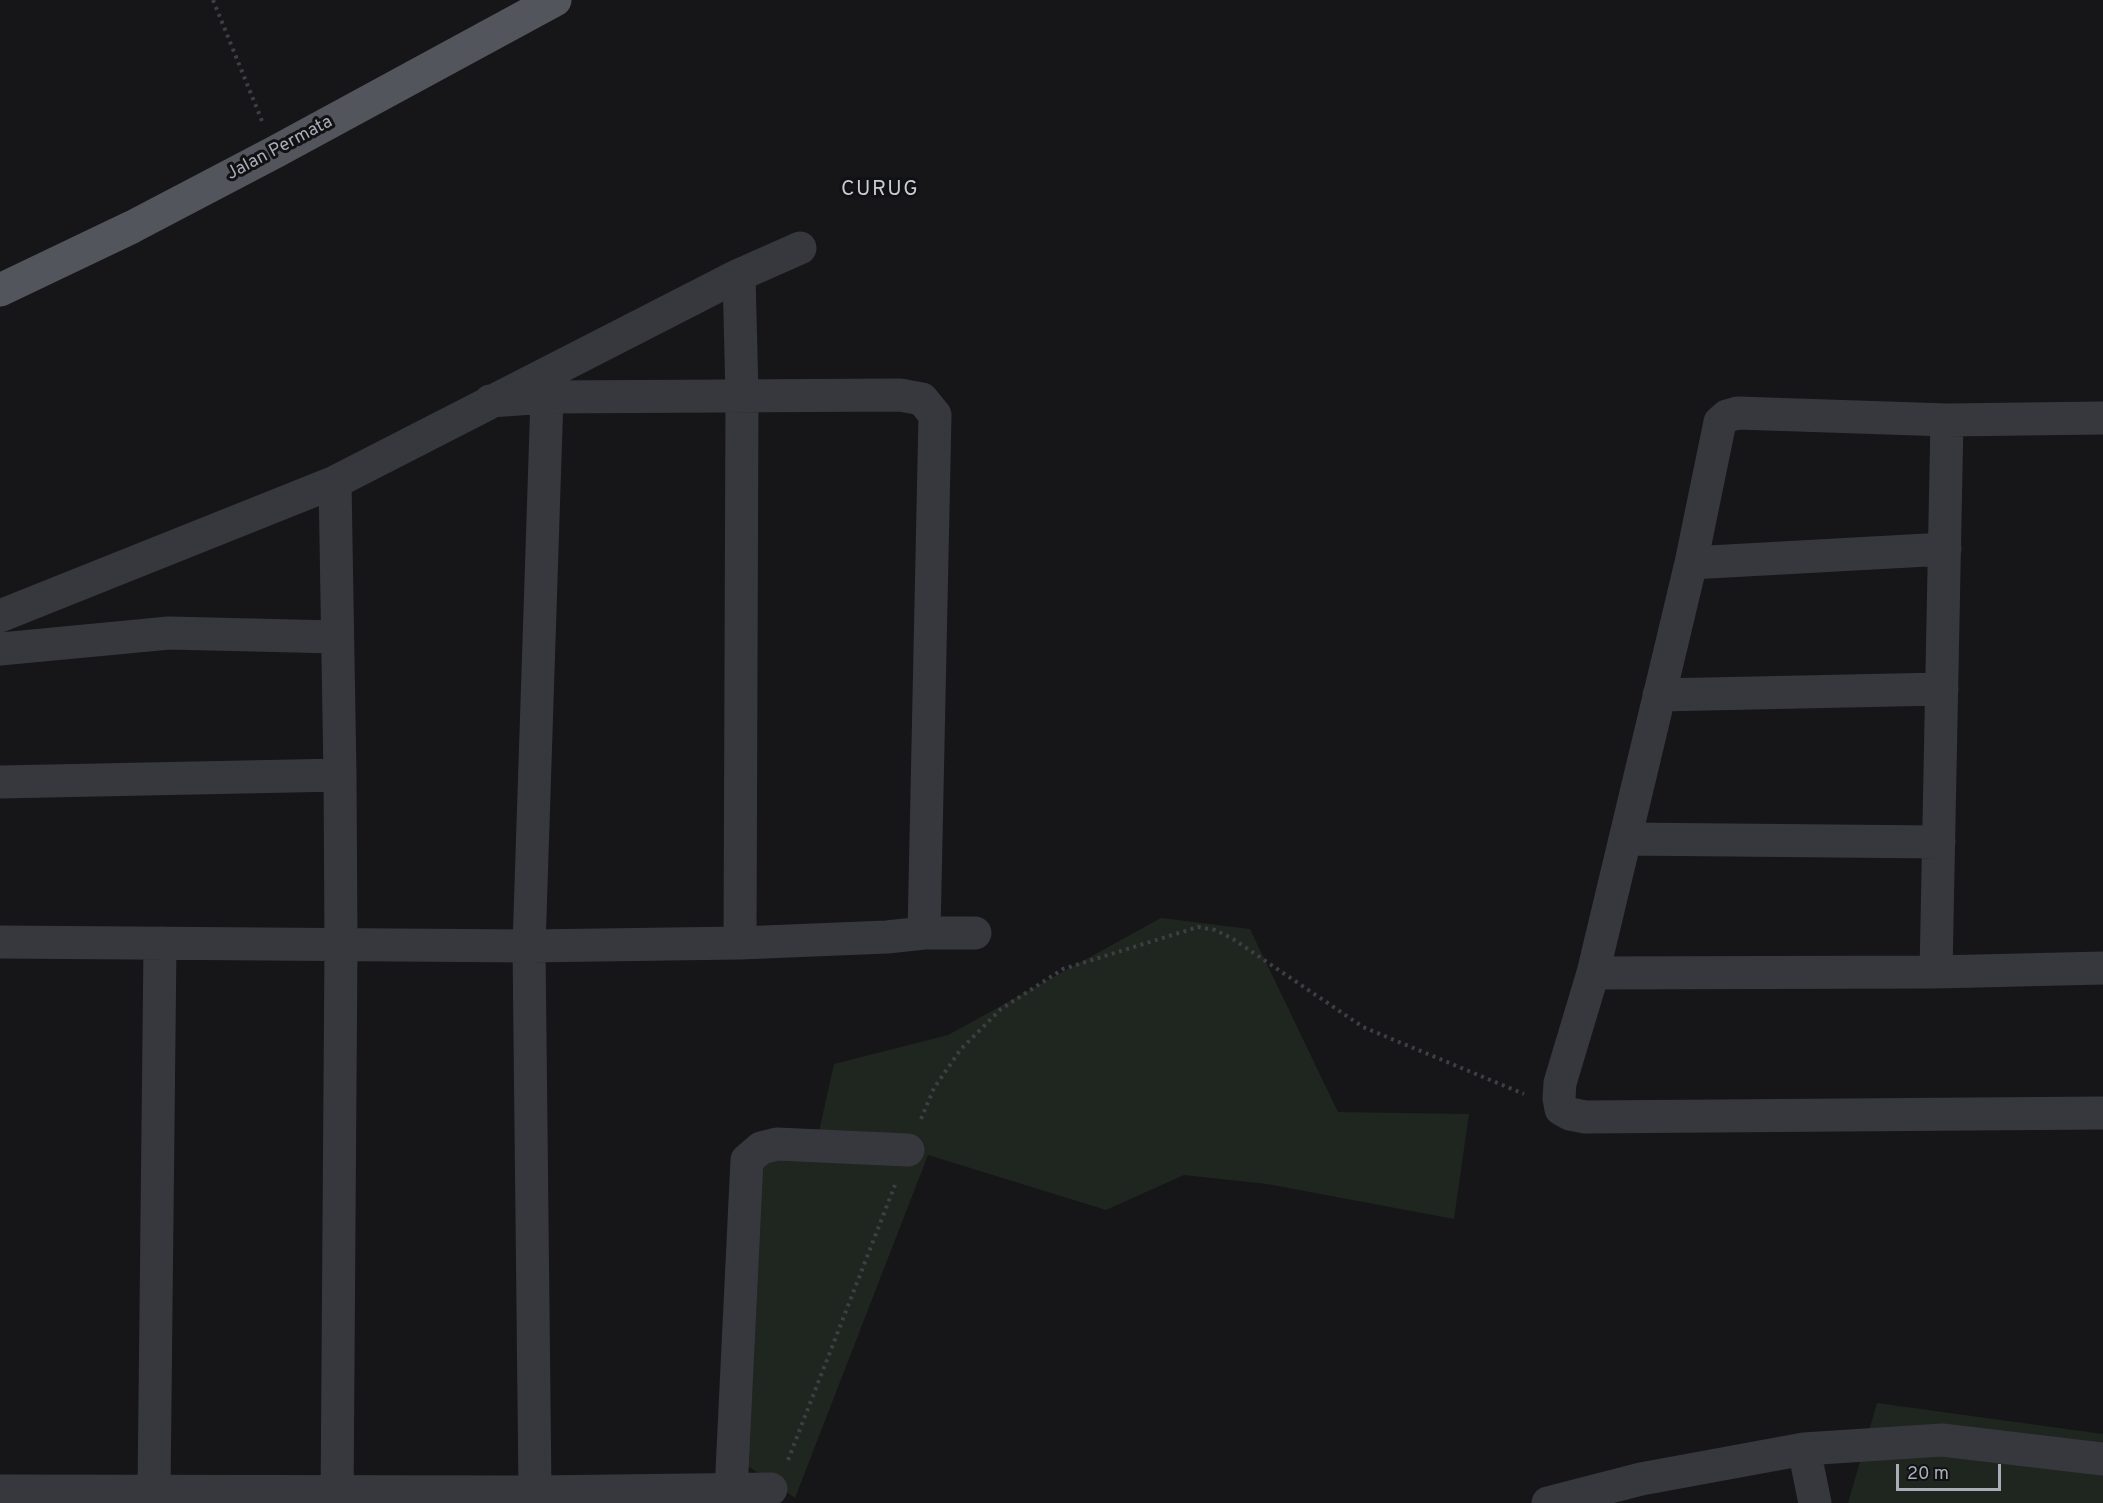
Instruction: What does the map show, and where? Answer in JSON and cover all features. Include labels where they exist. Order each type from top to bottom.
[{"type":"main road","name":"Jalan Permata","points":[[0,290],[132,227],[555,0]]},
{"type":"street","points":[[0,616],[335,482],[739,275],[800,248]]},
{"type":"street","points":[[739,275],[742,395],[740,943]]},
{"type":"street","points":[[490,401],[547,397],[742,395],[900,395],[922,399],[935,415],[924,933]]},
{"type":"street","points":[[535,1492],[530,946],[547,397]]},
{"type":"street","points":[[2103,418],[1947,420],[1738,413],[1727,416],[1720,422],[1690,563],[1625,839],[1593,973],[1560,1083],[1559,1098],[1561,1109],[1570,1114],[1585,1117],[2103,1113]]},
{"type":"street","points":[[1936,972],[1947,420]]},
{"type":"street","points":[[335,482],[341,945],[337,1498]]},
{"type":"street","points":[[1690,563],[1945,549]]},
{"type":"street","points":[[0,649],[169,633],[337,637]]},
{"type":"street","points":[[1659,695],[1942,689]]},
{"type":"street","points":[[0,782],[340,775]]},
{"type":"street","points":[[1625,839],[1939,842]]},
{"type":"street","points":[[0,942],[530,946],[740,943],[924,933],[975,933]]},
{"type":"street","points":[[154,1491],[160,943]]},
{"type":"street","points":[[1593,973],[1936,972],[2103,968]]},
{"type":"street","points":[[731,1491],[747,1160],[761,1148],[777,1143],[908,1150]]},
{"type":"street","points":[[1548,1503],[1641,1479],[1804,1449],[1942,1440],[2103,1459]]},
{"type":"street","points":[[1804,1449],[1815,1503]]},
{"type":"street","points":[[0,1491],[154,1491],[337,1498],[535,1492],[771,1489]]},
{"type":"path","points":[[213,0],[275,152]]},
{"type":"path","points":[[771,1489],[793,1453],[908,1150],[934,1088],[962,1049],[1001,1009],[1063,969],[1198,927],[1215,930],[1233,939],[1363,1027],[1561,1109]]},
{"type":"shaded area","points":[[1161,918],[1250,929],[1338,1112],[1469,1114],[1454,1219],[1267,1184],[1184,1175],[1106,1210],[928,1155],[795,1498],[723,1449],[740,1159],[815,1149],[834,1064],[948,1035]]},
{"type":"shaded area","points":[[1877,1403],[2103,1434],[2103,1503],[1848,1503]]},
{"type":"district","name":"CURUG","points":[[880,191]]}]
